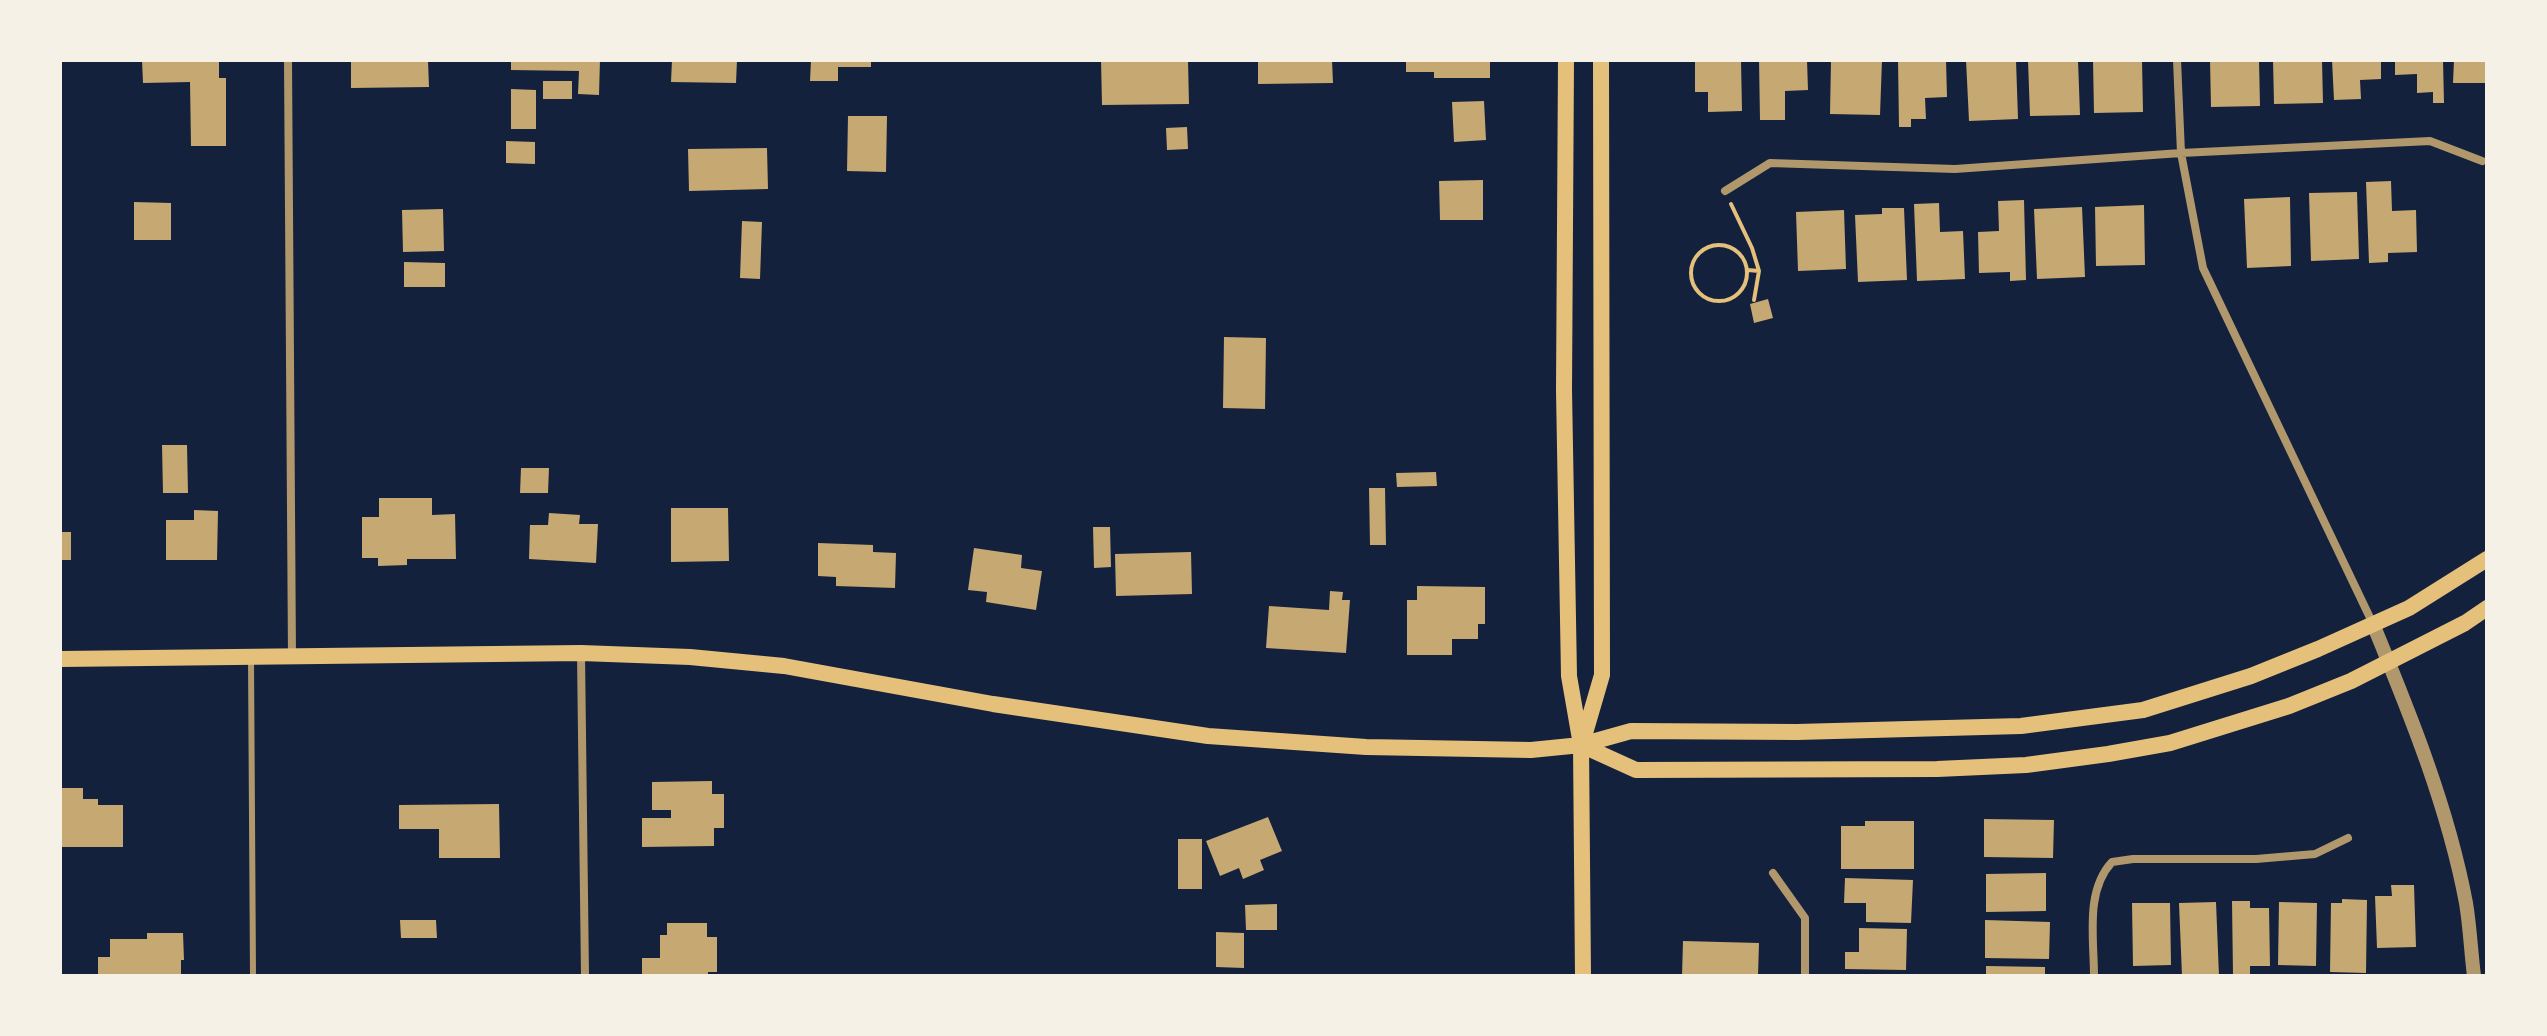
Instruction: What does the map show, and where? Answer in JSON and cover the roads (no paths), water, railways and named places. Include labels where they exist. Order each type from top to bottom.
[{"type":"main road","points":[[1566,60],[1564,390],[1569,676],[1581,745],[1583,976]]},
{"type":"main road","points":[[1581,745],[1602,675],[1601,60]]},
{"type":"main road","points":[[60,659],[581,653],[719,659],[784,666],[1022,709],[1250,740],[1454,751],[1531,750],[1581,745],[1631,731],[1797,732],[2021,726],[2143,710],[2251,676],[2373,624],[2409,608],[2487,559]]},
{"type":"main road","points":[[1581,745],[1636,770],[1937,769],[2026,765],[2170,743],[2289,706],[2351,681],[2465,623],[2487,608]]},
{"type":"street","points":[[288,60],[292,658]]},
{"type":"street","points":[[2177,60],[2181,153],[2203,268],[2373,624],[2431,772],[2466,903],[2474,976]]},
{"type":"street","points":[[1725,191],[1770,163],[1955,169],[2181,153],[2430,141],[2482,161]]},
{"type":"street","points":[[581,653],[585,976]]},
{"type":"street","points":[[2094,976],[2094,893],[2102,873],[2112,862],[2133,859],[2256,859],[2315,854],[2348,838]]},
{"type":"street","points":[[1773,873],[1805,918],[1805,976]]},
{"type":"lane","points":[[251,659],[253,976]]}]
